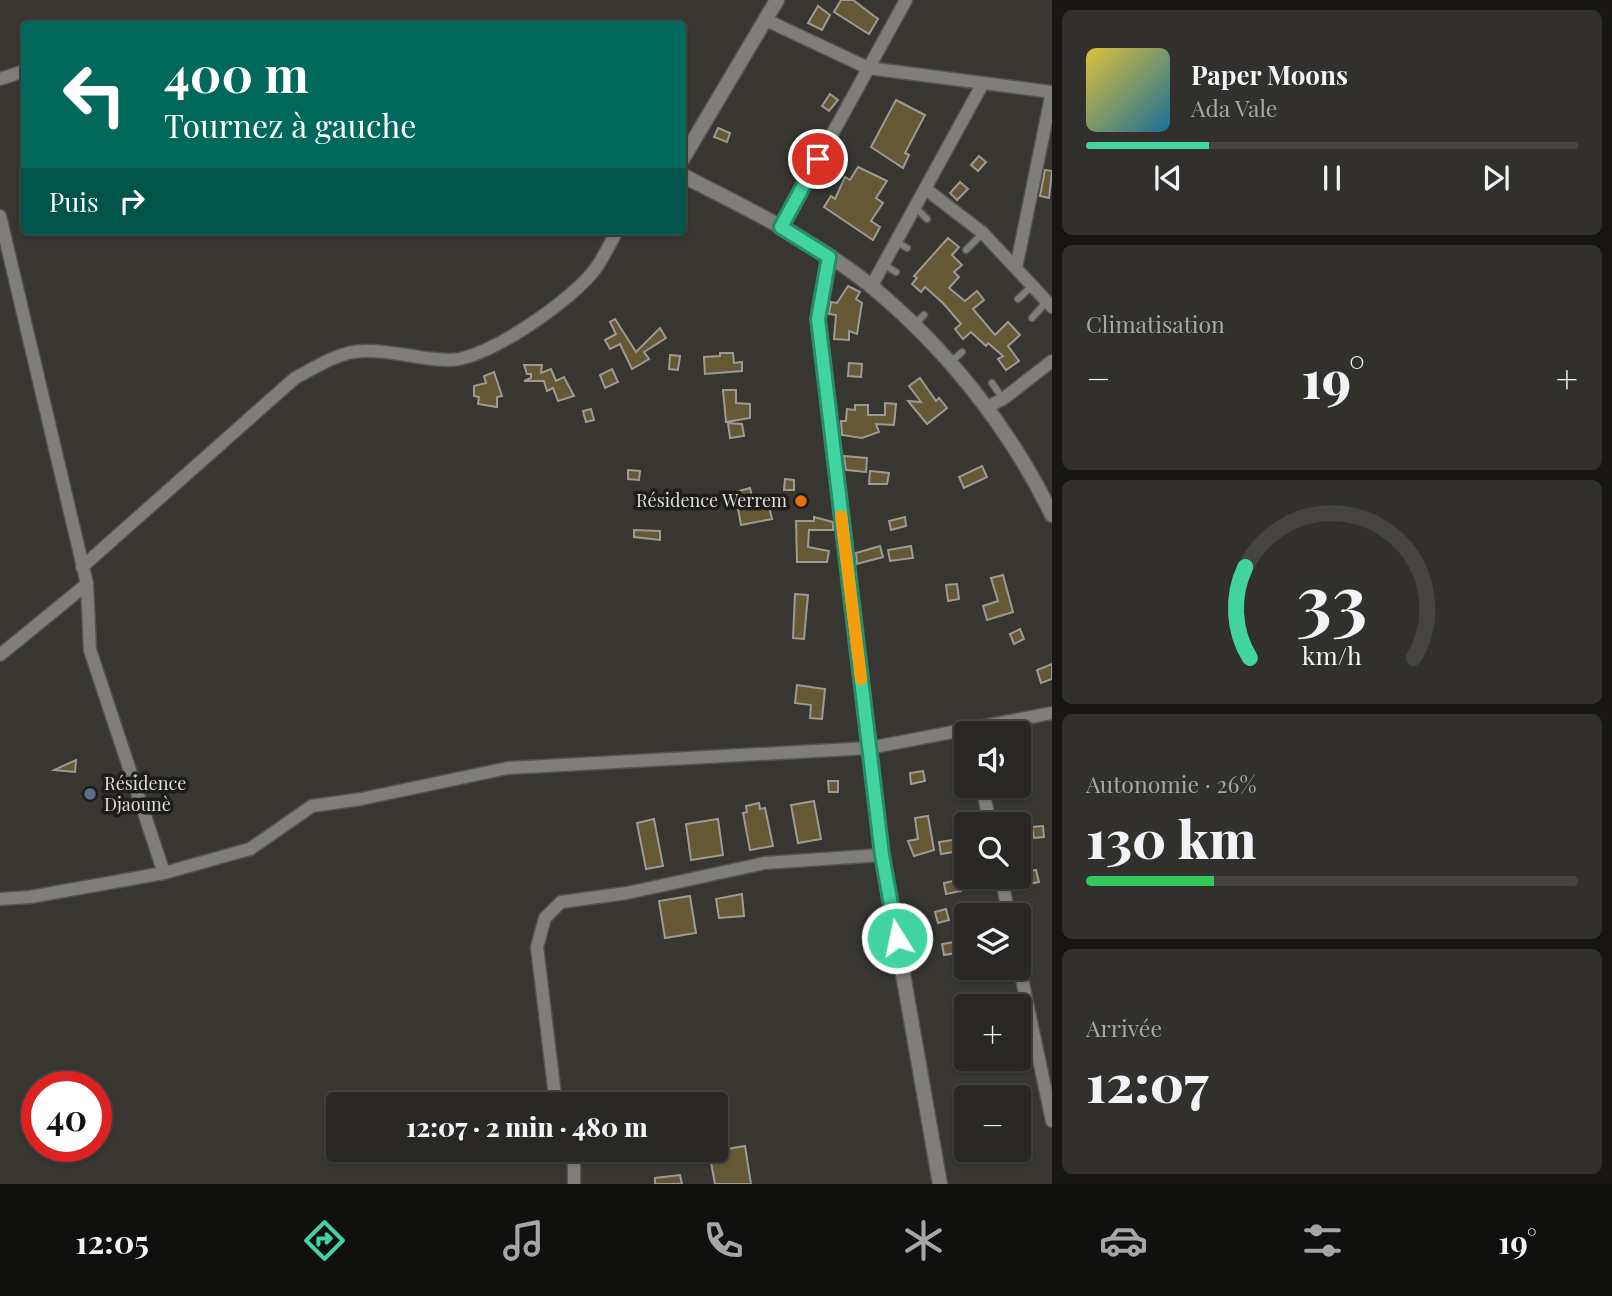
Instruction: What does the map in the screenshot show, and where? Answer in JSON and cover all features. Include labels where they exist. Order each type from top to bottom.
[{"type":"street","points":[[686,153],[777,0]]},
{"type":"street","points":[[781,227],[906,0]]},
{"type":"street","points":[[766,20],[868,68],[982,85],[1052,92],[1016,268]]},
{"type":"street","points":[[0,79],[21,72]]},
{"type":"street","points":[[871,287],[884,265],[902,245],[916,208],[982,85]]},
{"type":"street","points":[[686,177],[781,227],[871,287],[950,363],[987,407],[1052,516]]},
{"type":"street","points":[[927,190],[983,233],[1050,304]]},
{"type":"street","points":[[0,216],[87,584],[90,650],[164,873]]},
{"type":"street","points":[[82,567],[295,378],[335,358],[363,350],[452,360],[475,355],[512,336],[560,301],[596,269],[615,235]]},
{"type":"street","points":[[829,257],[818,319],[869,748],[882,855],[940,1184]]},
{"type":"street","points":[[987,407],[1003,399],[1052,361]]},
{"type":"street","points":[[0,655],[87,584]]},
{"type":"street","points":[[1016,721],[1052,713]]},
{"type":"street","points":[[0,899],[30,897],[164,873],[250,849],[312,806],[361,799],[508,768],[869,748],[954,734]]},
{"type":"street","points":[[555,1092],[537,947],[545,918],[561,902],[627,893],[765,863],[882,855]]},
{"type":"street","points":[[1022,980],[1052,1121]]},
{"type":"street","points":[[573,1162],[574,1184]]},
{"type":"lane","points":[[916,208],[927,219]]},
{"type":"lane","points":[[966,250],[983,233]]},
{"type":"lane","points":[[884,265],[896,272]]},
{"type":"lane","points":[[1018,299],[1032,286]]},
{"type":"lane","points":[[1032,318],[1050,304]]},
{"type":"lane","points":[[913,326],[924,315]]},
{"type":"lane","points":[[950,363],[962,352]]},
{"type":"lane","points":[[992,383],[1003,399]]},
{"type":"building","points":[[841,0],[853,0],[878,19],[869,34],[834,12]]},
{"type":"building","points":[[818,6],[830,15],[822,30],[808,23]]},
{"type":"building","points":[[830,94],[838,100],[829,111],[822,106]]},
{"type":"building","points":[[896,100],[925,115],[905,153],[909,155],[903,168],[871,147]]},
{"type":"building","points":[[718,128],[730,133],[727,142],[714,137]]},
{"type":"building","points":[[979,156],[986,162],[978,171],[971,165]]},
{"type":"building","points":[[858,167],[887,181],[876,198],[883,203],[871,221],[880,227],[873,240],[824,207],[831,196],[835,199],[845,177],[850,180]]},
{"type":"building","points":[[1045,170],[1052,171],[1049,198],[1040,196]]},
{"type":"building","points":[[960,182],[968,189],[957,200],[950,193]]},
{"type":"building","points":[[948,238],[959,247],[952,255],[962,265],[954,272],[959,277],[949,288],[965,301],[977,291],[984,300],[973,309],[995,335],[1008,322],[1020,335],[1008,346],[1019,361],[1006,370],[998,359],[1003,356],[988,343],[986,346],[971,332],[963,339],[955,329],[961,324],[943,303],[925,287],[921,292],[912,284],[917,278],[914,276]]},
{"type":"building","points":[[848,286],[860,292],[856,299],[862,303],[857,334],[849,331],[849,340],[834,339],[836,315],[829,314],[831,302],[837,303]]},
{"type":"building","points":[[615,319],[636,352],[660,328],[666,338],[644,352],[649,359],[632,369],[620,344],[610,349],[605,340],[616,334],[610,322]]},
{"type":"building","points":[[720,353],[733,353],[734,363],[742,362],[742,371],[705,374],[704,357],[720,356]]},
{"type":"building","points":[[670,355],[680,356],[678,370],[669,369]]},
{"type":"building","points":[[849,363],[862,364],[861,377],[848,376]]},
{"type":"building","points":[[524,365],[542,365],[541,373],[551,369],[556,381],[564,377],[574,396],[558,401],[553,388],[547,391],[544,381],[524,381],[531,378],[531,374],[527,374]]},
{"type":"building","points":[[612,369],[618,382],[605,388],[600,375]]},
{"type":"building","points":[[494,372],[502,396],[497,397],[497,407],[478,404],[479,397],[474,396],[474,386],[486,383],[484,376]]},
{"type":"building","points":[[920,378],[936,401],[939,398],[947,408],[927,424],[908,401],[921,402],[909,386]]},
{"type":"building","points":[[723,390],[736,390],[736,403],[750,404],[750,418],[726,422]]},
{"type":"building","points":[[885,403],[896,404],[894,425],[876,424],[879,432],[862,438],[842,435],[841,421],[846,421],[847,409],[855,410],[855,405],[868,405],[868,415],[885,415]]},
{"type":"building","points":[[591,409],[594,420],[586,422],[583,411]]},
{"type":"building","points":[[728,423],[742,424],[744,436],[730,438]]},
{"type":"building","points":[[844,456],[867,458],[866,472],[846,470]]},
{"type":"building","points":[[982,466],[987,477],[964,488],[959,477]]},
{"type":"building","points":[[628,470],[640,471],[639,480],[628,479]]},
{"type":"building","points":[[870,471],[889,473],[887,484],[869,484]]},
{"type":"building","points":[[785,479],[794,480],[794,490],[784,490]]},
{"type":"building","points":[[750,488],[755,509],[769,506],[772,519],[741,525],[735,492]]},
{"type":"building","points":[[661,496],[662,507],[651,509],[649,499]]},
{"type":"building","points":[[814,517],[833,522],[833,530],[809,530],[808,547],[829,551],[827,562],[797,562],[796,521],[814,521]]},
{"type":"building","points":[[905,517],[906,526],[891,530],[889,521]]},
{"type":"building","points":[[634,530],[660,531],[660,540],[634,537]]},
{"type":"building","points":[[880,546],[883,557],[857,564],[856,553]]},
{"type":"building","points":[[911,546],[913,558],[890,561],[888,550]]},
{"type":"building","points":[[1003,575],[1013,612],[987,620],[983,606],[998,601],[991,578]]},
{"type":"building","points":[[957,584],[959,599],[948,601],[946,585]]},
{"type":"building","points":[[795,594],[808,595],[804,639],[793,638]]},
{"type":"building","points":[[1020,629],[1024,639],[1014,644],[1010,634]]},
{"type":"building","points":[[1052,664],[1052,679],[1041,683],[1037,670]]},
{"type":"building","points":[[797,685],[825,689],[822,719],[810,718],[811,705],[795,703]]},
{"type":"building","points":[[76,760],[75,772],[54,770]]},
{"type":"building","points":[[923,771],[925,781],[911,784],[910,773]]},
{"type":"building","points":[[828,781],[838,781],[838,792],[829,792]]},
{"type":"building","points":[[814,801],[821,839],[798,843],[791,805]]},
{"type":"building","points":[[759,803],[760,809],[765,808],[773,846],[750,850],[743,813],[747,812],[746,806]]},
{"type":"building","points":[[928,816],[934,850],[914,856],[908,841],[918,839],[915,818]]},
{"type":"building","points":[[654,819],[663,866],[646,869],[637,823]]},
{"type":"building","points":[[718,819],[723,855],[691,860],[686,824]]},
{"type":"building","points":[[1043,826],[1044,837],[1034,838],[1032,827]]},
{"type":"building","points":[[954,840],[954,852],[941,854],[939,842]]},
{"type":"building","points":[[1036,870],[1039,882],[1031,884],[1031,871]]},
{"type":"building","points":[[954,881],[954,889],[961,891],[946,894],[944,883]]},
{"type":"building","points":[[742,894],[744,916],[719,918],[716,899]]},
{"type":"building","points":[[690,896],[696,933],[665,938],[659,901]]},
{"type":"building","points":[[946,909],[949,920],[938,923],[935,912]]},
{"type":"building","points":[[954,942],[954,953],[944,955],[942,944]]},
{"type":"building","points":[[745,1146],[751,1184],[715,1184],[711,1162],[728,1162],[728,1149]]},
{"type":"building","points":[[680,1175],[682,1184],[655,1184],[655,1178]]},
{"type":"slow traffic","points":[[841,516],[861,679]]},
{"type":"place","name":"Résidence Werrem","points":[[801,501]]},
{"type":"place","name":"Résidence Djaounè","points":[[90,794]]},
{"type":"route","points":[[818,159],[781,227],[829,257],[818,319],[882,855],[897,938]]}]
